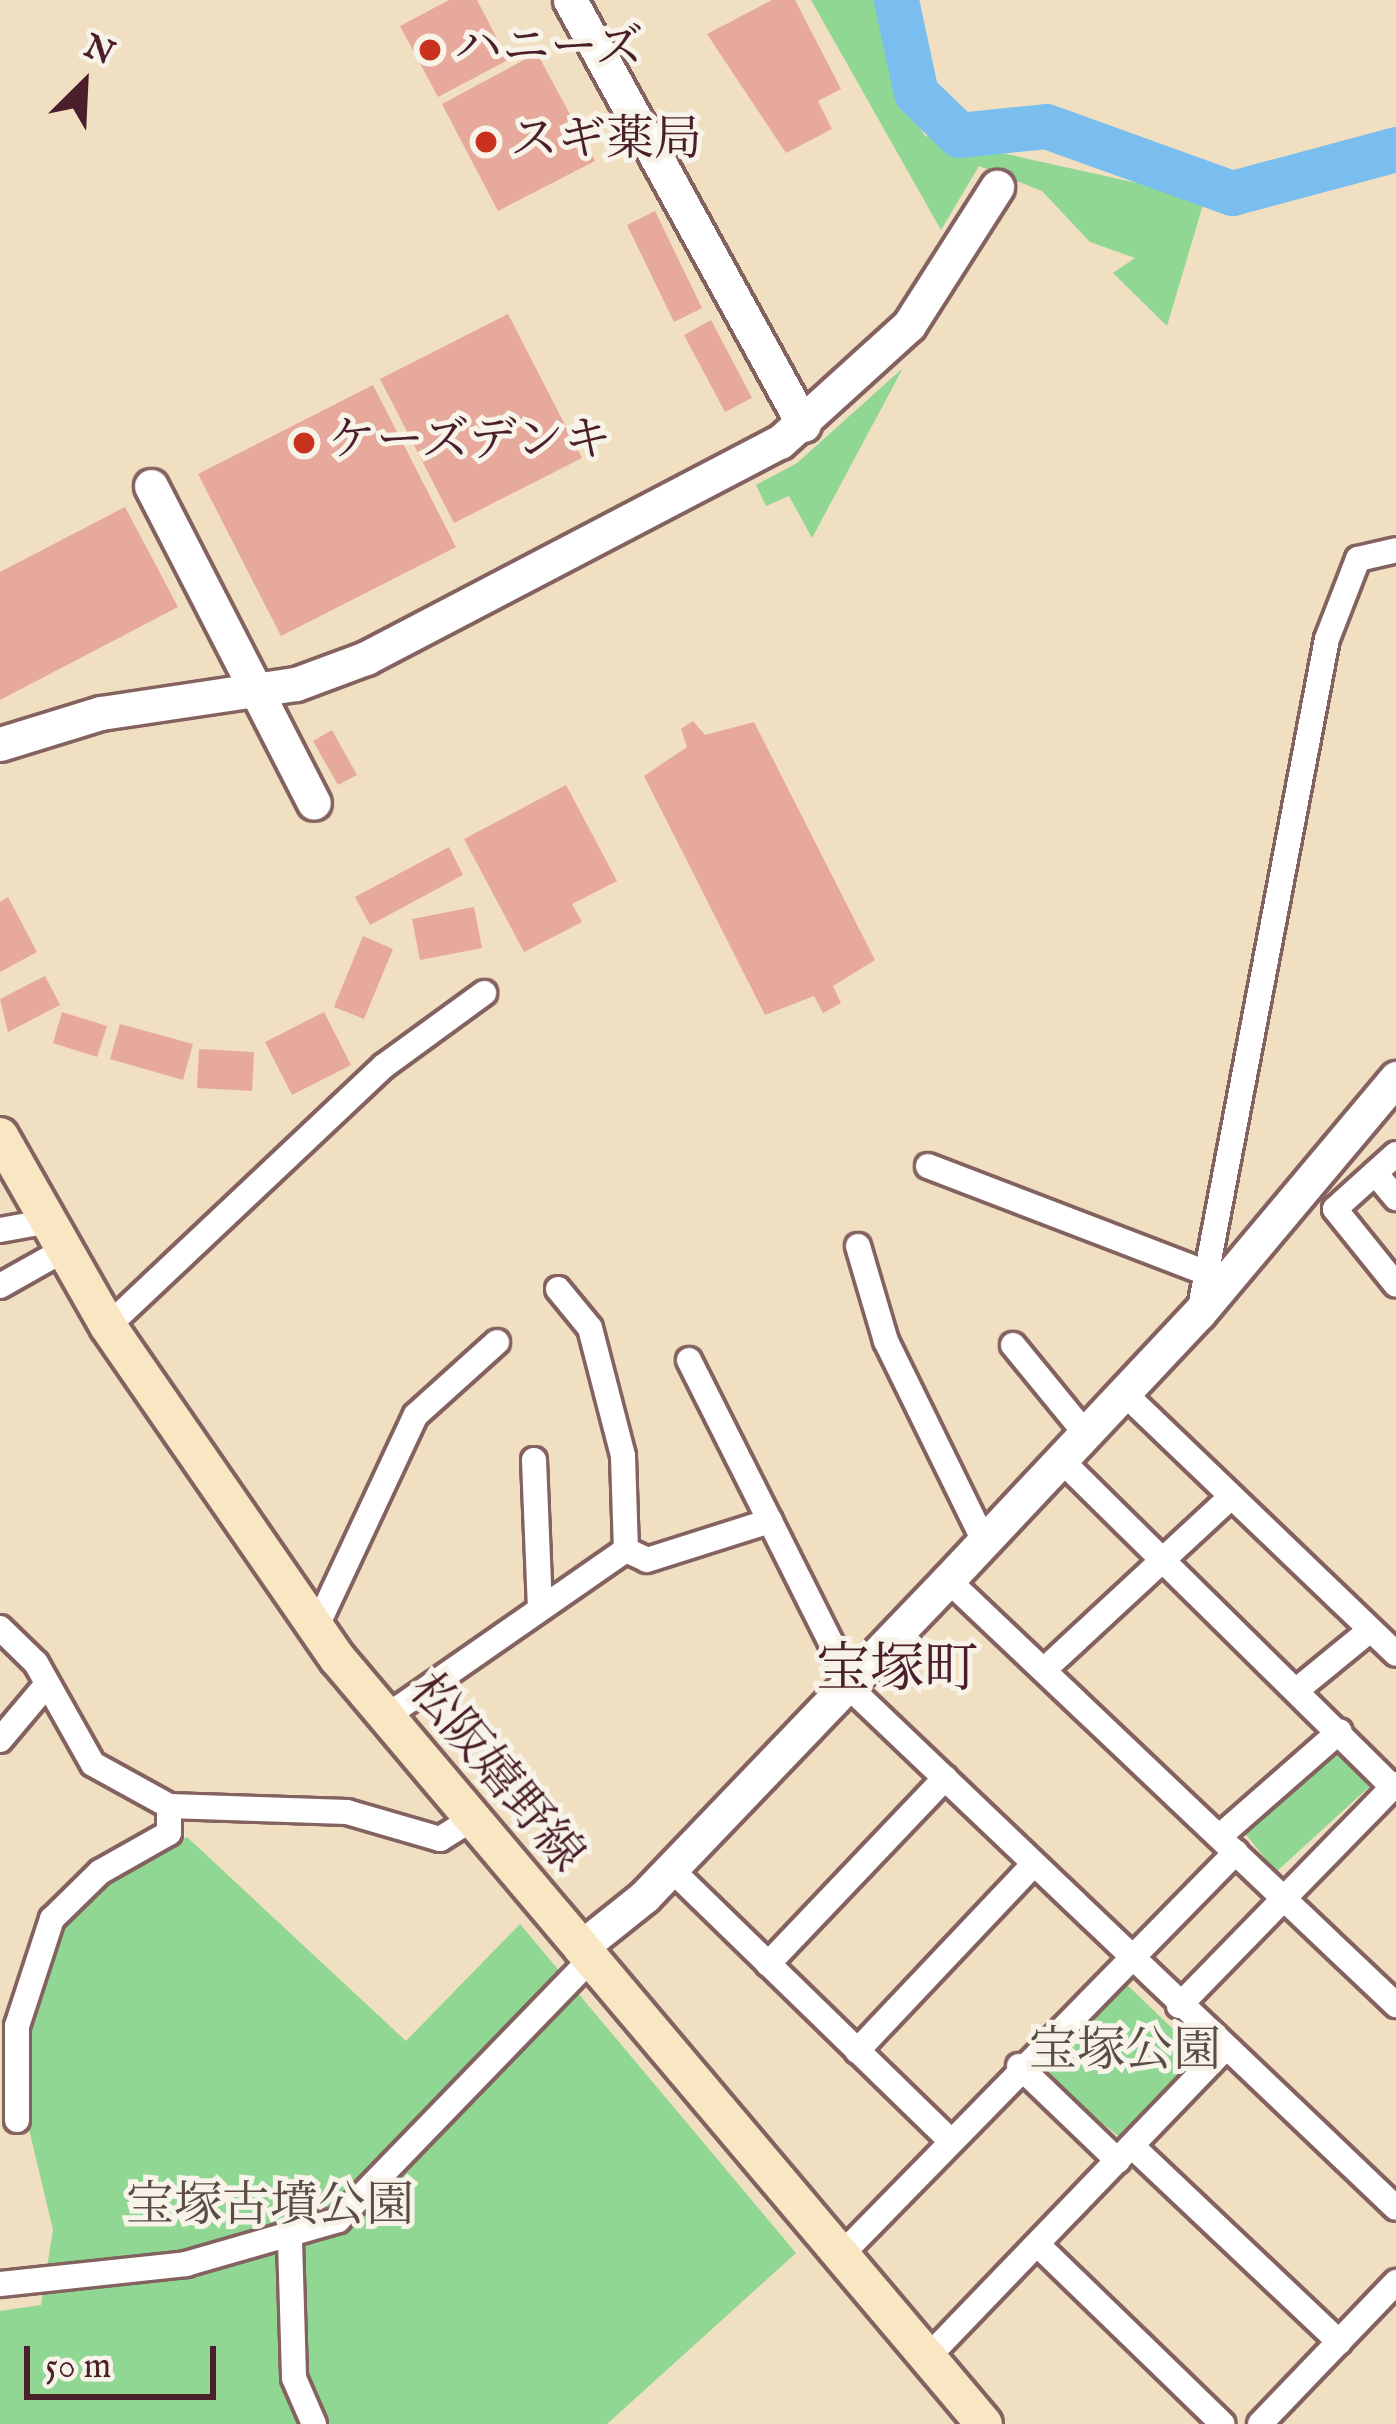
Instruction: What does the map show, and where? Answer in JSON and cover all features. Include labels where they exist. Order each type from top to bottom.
[{"type":"main road","name":"松阪嬉野線","points":[[0,1136],[108,1326],[316,1628],[384,1718],[984,2424]]},
{"type":"street","points":[[570,0],[804,424]]},
{"type":"street","points":[[0,744],[101,713],[258,690],[366,658],[804,424],[909,325],[997,187]]},
{"type":"street","points":[[151,486],[314,803]]},
{"type":"street","points":[[1199,1312],[1199,1270],[1327,639],[1358,559],[1396,550]]},
{"type":"street","points":[[108,1326],[384,1066],[484,993]]},
{"type":"street","points":[[0,2284],[290,2241],[338,2220],[406,2159],[585,1954],[948,1580],[1199,1312],[1396,1078]]},
{"type":"street","points":[[1396,1154],[1335,1209],[1396,1285]]},
{"type":"street","points":[[928,1166],[1199,1270]]},
{"type":"street","points":[[1375,1173],[1396,1198]]},
{"type":"street","points":[[0,1230],[53,1236]]},
{"type":"street","points":[[0,1286],[53,1236]]},
{"type":"street","points":[[858,1246],[886,1341],[985,1540]]},
{"type":"street","points":[[558,1289],[596,1350],[623,1456],[626,1550]]},
{"type":"street","points":[[316,1628],[416,1414],[497,1342]]},
{"type":"street","points":[[1013,1345],[1085,1432]]},
{"type":"street","points":[[689,1360],[849,1683],[1179,2006],[1396,2208]]},
{"type":"street","points":[[1123,1392],[1396,1654]]},
{"type":"street","points":[[1060,1459],[1392,1783],[1179,2006]]},
{"type":"street","points":[[535,1460],[540,1609]]},
{"type":"street","points":[[1045,1669],[1232,1497]]},
{"type":"street","points":[[626,1550],[647,1560],[770,1521]]},
{"type":"street","points":[[384,1718],[626,1550]]},
{"type":"street","points":[[948,1580],[1396,2005]]},
{"type":"street","points":[[0,1628],[35,1663],[43,1689],[93,1764],[169,1806],[347,1812],[440,1839],[469,1821]]},
{"type":"street","points":[[1298,1689],[1370,1630]]},
{"type":"street","points":[[0,1740],[43,1689]]},
{"type":"street","points":[[839,2257],[1340,1731]]},
{"type":"street","points":[[768,1964],[945,1778]]},
{"type":"street","points":[[17,2120],[16,2026],[52,1919],[83,1884],[169,1833],[169,1806]]},
{"type":"street","points":[[857,2050],[1034,1864]]},
{"type":"street","points":[[671,1869],[951,2141]]},
{"type":"street","points":[[926,2359],[1224,2049]]},
{"type":"street","points":[[1019,2066],[1340,2342]]},
{"type":"street","points":[[290,2241],[294,2378],[314,2424]]},
{"type":"street","points":[[1038,2245],[1223,2424]]},
{"type":"street","points":[[1260,2424],[1396,2282]]},
{"type":"green space","points":[[811,0],[888,0],[896,89],[925,136],[1205,198],[1167,326],[1113,273],[1135,258],[1090,242],[1042,191],[979,166],[941,230]]},
{"type":"green space","points":[[903,368],[812,538],[789,496],[766,506],[756,485],[797,463]]},
{"type":"green space","points":[[1333,1745],[1369,1787],[1276,1872],[1240,1827]]},
{"type":"green space","name":"宝塚古墳公園","points":[[187,1837],[406,2041],[520,1924],[796,2253],[607,2424],[0,2424],[0,2311],[41,2305],[53,2230],[29,2129],[29,2033],[55,1934],[87,1894]]},
{"type":"green space","name":"宝塚公園","points":[[1119,1977],[1201,2056],[1122,2139],[1038,2071]]},
{"type":"building","points":[[449,0],[477,0],[508,60],[438,97],[400,26]]},
{"type":"building","points":[[772,0],[795,0],[841,89],[818,101],[832,129],[786,153],[707,34]]},
{"type":"building","points":[[537,53],[595,161],[498,211],[442,104]]},
{"type":"building","points":[[655,211],[702,308],[674,322],[627,225]]},
{"type":"building","points":[[508,314],[582,458],[454,523],[380,379]]},
{"type":"building","points":[[711,320],[752,398],[725,412],[684,335]]},
{"type":"building","points":[[373,385],[456,547],[281,636],[198,474]]},
{"type":"building","points":[[125,507],[178,607],[0,700],[0,572]]},
{"type":"building","points":[[693,721],[705,735],[754,722],[875,960],[833,986],[841,1003],[823,1013],[814,996],[765,1015],[644,776],[687,747],[681,729]]},
{"type":"building","points":[[332,730],[357,775],[338,785],[313,741]]},
{"type":"building","points":[[566,785],[617,881],[572,904],[582,922],[524,952],[464,839]]},
{"type":"building","points":[[449,847],[463,875],[370,925],[355,897]]},
{"type":"building","points":[[8,897],[37,952],[0,972],[0,902]]},
{"type":"building","points":[[474,907],[482,948],[420,960],[412,919]]},
{"type":"building","points":[[363,936],[393,949],[364,1019],[334,1007]]},
{"type":"building","points":[[45,976],[60,1005],[8,1032],[0,999]]},
{"type":"building","points":[[62,1012],[107,1026],[97,1057],[53,1043]]},
{"type":"building","points":[[324,1012],[351,1065],[292,1095],[265,1042]]},
{"type":"building","points":[[120,1024],[193,1044],[183,1080],[110,1059]]},
{"type":"building","points":[[199,1049],[254,1052],[252,1091],[197,1088]]},
{"type":"waterway","points":[[896,0],[916,93],[959,135],[1046,126],[1232,193],[1396,149]]},
{"type":"place","name":"ハニーズ","points":[[430,50]]},
{"type":"place","name":"スギ薬局","points":[[486,142]]},
{"type":"place","name":"ケーズデンキ","points":[[304,443]]},
{"type":"district","name":"宝塚町","points":[[897,1672]]}]
